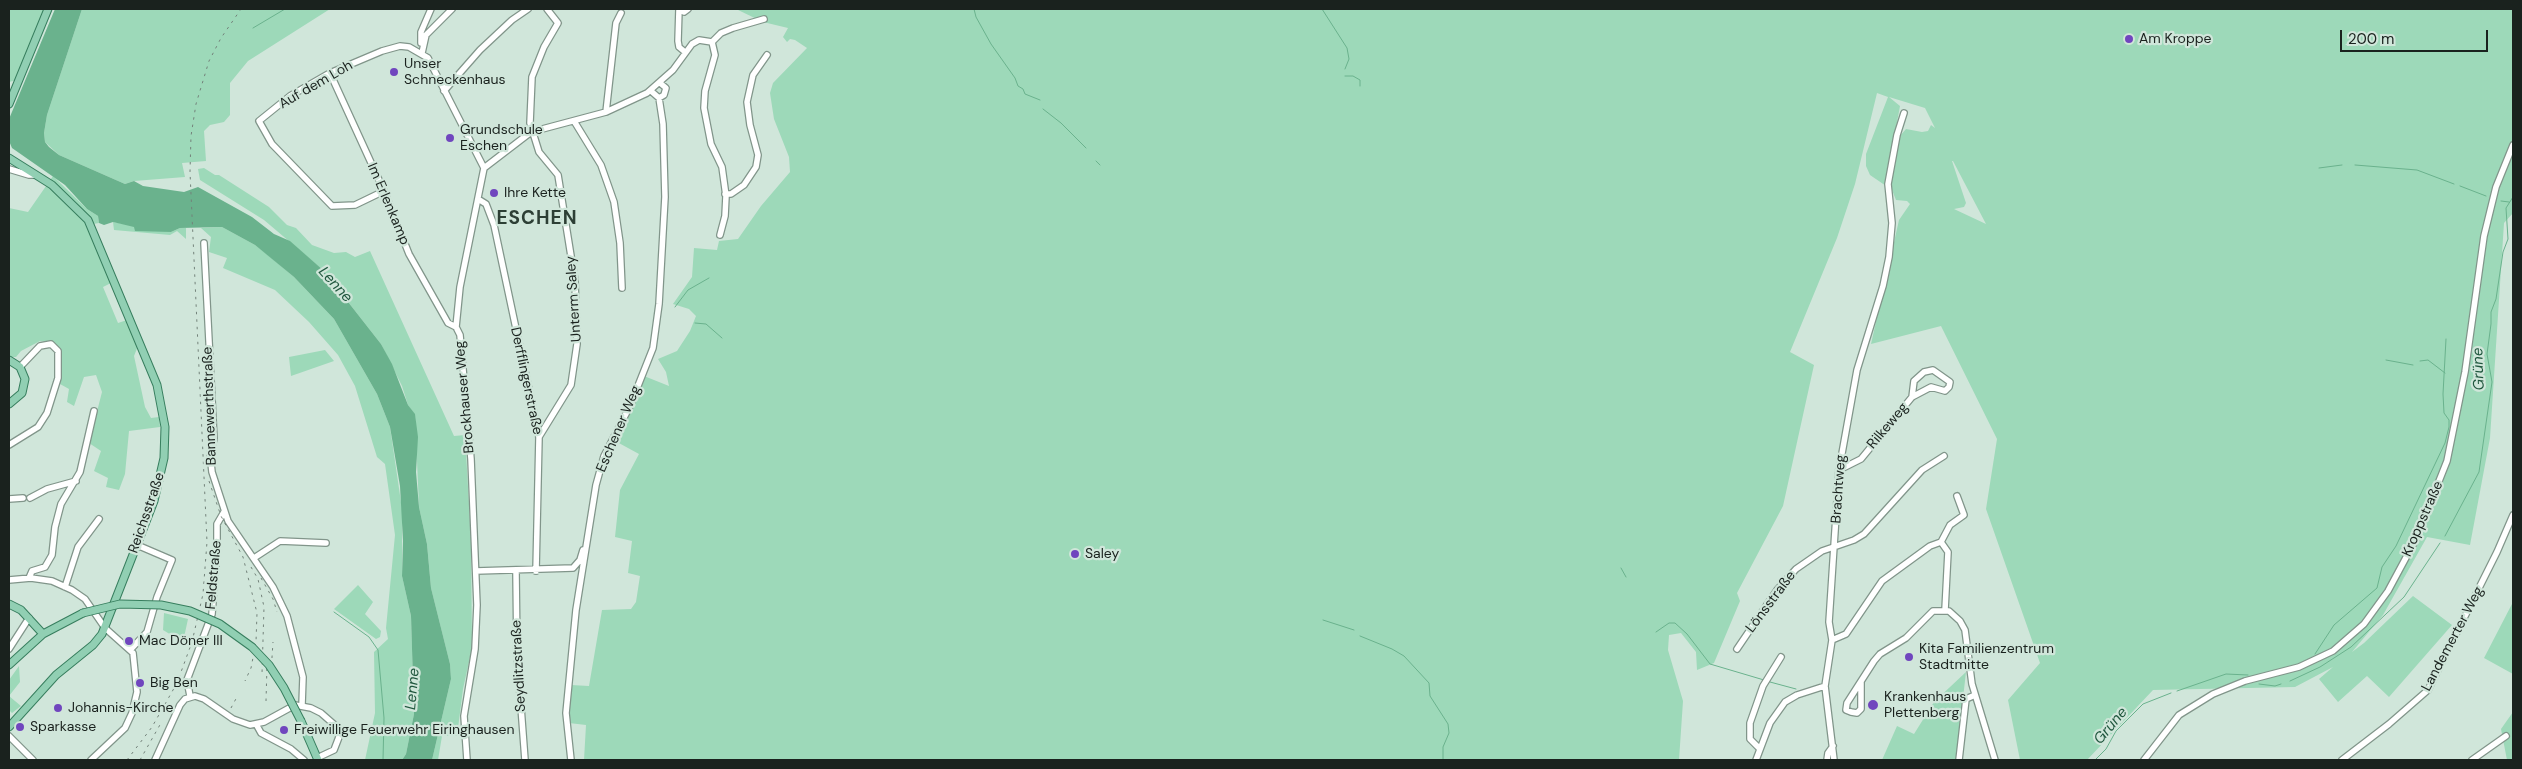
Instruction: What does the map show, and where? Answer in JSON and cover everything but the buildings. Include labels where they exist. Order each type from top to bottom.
[{"type":"main road","points":[[9,104],[48,9]]},
{"type":"main road","name":"Reichsstraße","points":[[9,158],[52,185],[88,220],[158,385],[165,427],[164,458],[154,501],[105,628],[99,639],[56,675],[9,727]]},
{"type":"main road","points":[[9,360],[20,367],[26,379],[24,390],[20,396],[9,404]]},
{"type":"main road","points":[[9,665],[43,634],[83,613],[102,607],[142,603],[190,611],[220,624],[252,647],[269,665],[284,688],[318,759]]},
{"type":"main road","points":[[9,604],[21,610],[43,634]]},
{"type":"main road","points":[[9,716],[20,715]]},
{"type":"street","points":[[431,9],[421,32],[422,53],[433,67],[484,168],[531,132],[606,112],[629,103],[651,91],[661,84],[692,44],[698,40],[712,42]]},
{"type":"street","points":[[422,53],[426,35],[452,9]]},
{"type":"street","points":[[444,91],[486,44],[528,9]]},
{"type":"street","points":[[531,132],[532,77],[544,47],[558,23],[547,9]]},
{"type":"street","points":[[685,52],[679,47],[678,15],[679,10],[684,12],[688,9]]},
{"type":"street","points":[[606,112],[616,23],[621,12]]},
{"type":"street","points":[[712,42],[721,33],[732,28],[764,19]]},
{"type":"street","points":[[712,42],[715,55],[705,91],[704,108],[711,144],[722,167],[725,216],[720,236]]},
{"type":"street","name":"Auf dem Loh","points":[[384,191],[355,205],[332,206],[272,144],[259,121],[290,96],[330,73],[387,49],[400,46],[422,53]]},
{"type":"street","points":[[725,194],[731,194],[744,185],[756,166],[758,155],[750,125],[747,102],[754,75],[767,55]]},
{"type":"street","name":"Im Erlenkamp","points":[[330,73],[384,191],[409,254],[448,323],[456,327]]},
{"type":"street","points":[[651,91],[659,98],[666,92],[661,84]]},
{"type":"street","name":"Eschener Weg","points":[[570,760],[566,713],[576,610],[596,485],[604,456],[630,406],[653,348],[659,304],[665,206],[662,118],[659,98]]},
{"type":"street","name":"Brachtweg","points":[[1834,760],[1825,686],[1832,640],[1829,622],[1839,470],[1857,370],[1883,286],[1892,223],[1889,198],[1890,167],[1904,113]]},
{"type":"street","points":[[574,121],[602,165],[614,202],[620,243],[622,288]]},
{"type":"street","name":"Unterm Saley","points":[[531,132],[539,152],[558,175],[574,267],[577,324],[576,360],[571,385],[539,437]]},
{"type":"street","name":"Kroppstraße","points":[[2144,760],[2179,715],[2213,694],[2245,682],[2299,667],[2332,651],[2364,624],[2388,592],[2416,539],[2447,461],[2465,372],[2484,236],[2496,188],[2513,145]]},
{"type":"street","name":"Brockhauser Weg","points":[[467,760],[464,716],[475,649],[477,605],[471,459],[460,342],[456,327],[462,279],[484,168]]},
{"type":"street","points":[[9,169],[29,175],[35,174]]},
{"type":"street","name":"Derfflingerstraße","points":[[478,200],[486,204],[494,225],[539,437],[536,571]]},
{"type":"street","name":"Bannewerthstraße","points":[[204,243],[213,446],[210,454],[212,472],[224,512],[254,558],[287,616],[303,677],[302,705]]},
{"type":"street","points":[[9,444],[38,427],[47,413],[58,378],[58,351],[51,344],[40,346],[20,367]]},
{"type":"street","name":"Rilkeweg","points":[[1839,470],[1861,459],[1912,397],[1931,387],[1945,390],[1949,387],[1950,382],[1933,370],[1924,372],[1914,381],[1912,397]]},
{"type":"street","points":[[29,578],[32,571],[45,567],[52,555],[54,528],[61,504],[76,481],[85,456],[94,411]]},
{"type":"street","name":"Lönsstraße","points":[[1737,649],[1788,576],[1808,559],[1864,534],[1922,470],[1944,456]]},
{"type":"street","points":[[9,499],[27,498],[47,489],[76,481]]},
{"type":"street","points":[[1832,640],[1846,634],[1875,590],[1887,577],[1930,546],[1942,542],[1950,525],[1964,515],[1957,496]]},
{"type":"street","name":"Feldstraße","points":[[190,696],[187,680],[212,614],[217,524],[224,512]]},
{"type":"street","name":"Landemerter Weg","points":[[2342,760],[2395,719],[2428,690],[2498,552],[2513,515]]},
{"type":"street","points":[[65,587],[78,547],[99,519]]},
{"type":"street","points":[[254,558],[280,541],[326,543]]},
{"type":"street","points":[[1942,542],[1948,552],[1945,610]]},
{"type":"street","points":[[476,571],[516,572],[573,568],[587,544]]},
{"type":"street","points":[[131,651],[147,632],[157,597],[172,560],[137,545]]},
{"type":"street","name":"Seydlitzstraße","points":[[516,572],[517,654],[525,760]]},
{"type":"street","points":[[9,580],[29,578],[52,581],[65,587],[85,600],[105,628],[131,651],[137,692],[132,713],[125,728],[91,760]]},
{"type":"street","points":[[1861,682],[1861,709],[1857,713],[1851,712],[1846,706],[1861,682],[1880,654],[1906,638],[1933,611],[1945,610],[1955,616],[1965,630],[1975,694],[1995,760]]},
{"type":"street","points":[[9,649],[29,618]]},
{"type":"street","points":[[1759,748],[1750,739],[1750,723],[1763,686],[1780,657]]},
{"type":"street","points":[[1756,760],[1770,723],[1786,702],[1803,692],[1825,686]]},
{"type":"street","points":[[1959,760],[1966,699],[1975,694]]},
{"type":"street","points":[[155,760],[178,709],[182,702],[190,696],[204,699],[239,722],[256,724],[287,708],[302,705],[321,712],[338,730],[338,742],[334,750],[318,759]]},
{"type":"street","points":[[256,724],[261,733],[291,749],[304,760]]},
{"type":"street","points":[[9,736],[33,760]]},
{"type":"street","points":[[2472,760],[2506,736]]},
{"type":"street","points":[[1826,760],[1833,746]]},
{"type":"shaded area","points":[[9,9],[45,9],[17,80],[9,82]]},
{"type":"shaded area","points":[[55,9],[82,9],[47,115],[44,133],[45,142],[49,147],[59,155],[125,184],[134,181],[143,186],[184,192],[198,187],[252,217],[274,234],[290,241],[323,270],[381,344],[392,364],[408,405],[415,414],[418,437],[416,472],[419,507],[427,544],[431,588],[450,664],[451,679],[432,760],[402,760],[406,754],[414,714],[411,616],[402,576],[403,541],[400,486],[390,427],[377,394],[334,319],[294,277],[255,245],[222,227],[180,228],[171,232],[135,231],[134,227],[113,222],[104,225],[99,223],[98,216],[87,209],[65,185],[12,148],[9,141],[9,119]]},
{"type":"shaded area","points":[[82,9],[330,9],[248,61],[230,83],[230,115],[224,122],[210,125],[204,131],[206,161],[182,163],[185,177],[134,181],[125,184],[59,155],[45,142],[44,133],[47,115]]},
{"type":"shaded area","points":[[736,9],[2513,9],[2513,213],[2504,223],[2490,438],[2470,545],[2427,537],[2383,615],[2352,652],[2413,596],[2452,625],[2389,697],[2367,676],[2338,702],[2319,679],[2333,667],[2295,687],[2153,690],[2087,760],[2020,760],[2008,700],[2040,663],[1986,509],[1997,439],[1941,326],[1871,344],[1899,220],[1910,204],[1907,201],[1896,200],[1892,190],[1870,175],[1866,166],[1866,154],[1888,97],[1877,93],[1855,184],[1837,238],[1790,352],[1814,365],[1783,506],[1737,593],[1740,601],[1714,663],[1697,670],[1696,652],[1681,633],[1669,635],[1668,650],[1683,701],[1679,760],[584,760],[586,725],[569,723],[571,685],[589,686],[602,610],[631,609],[636,602],[640,576],[628,573],[632,541],[615,537],[620,490],[639,454],[617,442],[618,435],[631,412],[644,376],[669,386],[666,372],[658,359],[677,351],[690,331],[696,316],[689,309],[673,304],[692,277],[694,248],[717,250],[719,241],[738,239],[761,206],[790,172],[789,157],[774,119],[770,93],[773,83],[807,48],[795,40],[790,39],[787,42],[783,37],[788,28],[763,22]],"holes":[[[1889,97],[1925,108],[1935,128],[1931,125],[1928,131],[1922,132],[1906,129],[1893,144],[1900,106]],[[1953,161],[1986,224],[1954,209],[1964,207],[1966,203]]]},
{"type":"shaded area","points":[[204,168],[215,175],[219,175],[269,207],[287,225],[296,228],[312,245],[334,253],[346,252],[355,257],[370,251],[454,436],[465,435],[471,538],[472,648],[463,689],[457,736],[442,736],[438,760],[432,760],[451,679],[450,664],[431,588],[427,544],[419,507],[415,415],[408,405],[402,386],[381,344],[323,270],[264,220],[200,180],[198,169]]},
{"type":"shaded area","points":[[53,176],[87,209],[98,216],[99,223],[87,225],[111,283],[103,287],[118,323],[127,320],[138,346],[134,356],[145,407],[151,418],[159,417],[160,427],[129,431],[125,474],[119,490],[106,487],[108,478],[94,471],[101,451],[89,443],[102,392],[96,375],[84,377],[74,406],[67,402],[69,389],[60,384],[62,355],[53,343],[40,341],[21,351],[16,357],[9,357],[9,208],[28,212]]},
{"type":"shaded area","points":[[113,222],[171,232],[180,228],[186,228],[186,239],[177,231],[170,235],[114,230]]},
{"type":"shaded area","points":[[222,227],[255,245],[268,255],[294,277],[334,319],[377,394],[390,427],[402,509],[402,576],[411,616],[414,714],[406,754],[402,760],[365,760],[375,713],[374,652],[388,639],[386,628],[395,535],[385,464],[377,457],[355,386],[338,355],[309,322],[275,290],[223,268],[227,258],[209,252],[211,237],[201,228]]},
{"type":"shaded area","points":[[325,350],[334,361],[291,376],[289,357]]},
{"type":"shaded area","points":[[358,585],[373,602],[365,614],[381,631],[380,637],[376,639],[334,609]]},
{"type":"shaded area","points":[[2513,602],[2513,674],[2484,658]]},
{"type":"shaded area","points":[[164,613],[188,619],[183,642],[163,630]]},
{"type":"shaded area","points":[[19,666],[20,682],[9,696],[9,680]]},
{"type":"shaded area","points":[[1966,672],[1956,760],[1882,760],[1897,726],[1914,734],[1934,702]]},
{"type":"shaded area","points":[[9,696],[21,706],[12,713],[9,710]]},
{"type":"shaded area","points":[[2513,712],[2513,760],[2507,760],[2501,729]]},
{"type":"waterway","points":[[253,28],[285,9]]},
{"type":"waterway","points":[[974,9],[976,17],[991,44],[1015,78],[1018,86],[1023,89],[1025,94],[1040,100]]},
{"type":"waterway","points":[[1322,9],[1347,48],[1349,59],[1345,69]]},
{"type":"waterway","points":[[1345,76],[1353,76],[1360,80],[1360,86]]},
{"type":"waterway","points":[[1043,109],[1061,123],[1086,148]]},
{"type":"waterway","points":[[1096,161],[1100,165]]},
{"type":"waterway","points":[[2319,168],[2342,165]]},
{"type":"waterway","points":[[2355,165],[2417,170],[2454,184]]},
{"type":"waterway","points":[[2460,186],[2486,196]]},
{"type":"waterway","name":"Grüne","points":[[2445,536],[2479,472],[2492,382],[2487,354],[2491,312],[2496,299],[2503,252],[2508,239],[2506,208],[2513,197]]},
{"type":"waterway","points":[[2501,201],[2509,202]]},
{"type":"waterway","points":[[675,307],[688,290],[709,278]]},
{"type":"waterway","points":[[695,323],[706,324],[722,338]]},
{"type":"waterway","points":[[2315,654],[2334,625],[2377,588],[2382,567],[2396,546],[2445,443],[2449,427],[2449,420],[2444,413],[2443,394],[2446,339]]},
{"type":"waterway","points":[[2386,360],[2413,365]]},
{"type":"waterway","points":[[2420,361],[2428,360],[2445,373]]},
{"type":"waterway","points":[[213,451],[216,461]]},
{"type":"waterway","name":"Grüne","points":[[2290,681],[2320,667],[2351,647],[2404,597],[2440,543]]},
{"type":"waterway","points":[[1621,568],[1626,577]]},
{"type":"waterway","points":[[334,612],[369,637],[378,650],[384,718],[383,760]]},
{"type":"waterway","points":[[1323,620],[1354,630]]},
{"type":"waterway","points":[[1656,632],[1669,623],[1675,623],[1687,634],[1710,664],[1764,680]]},
{"type":"waterway","points":[[1360,636],[1404,656],[1429,683],[1430,696],[1448,724],[1449,733],[1443,747],[1443,760]]},
{"type":"waterway","name":"Grüne","points":[[2177,691],[2226,674],[2248,675]]},
{"type":"waterway","points":[[1770,682],[1796,689]]},
{"type":"waterway","name":"Grüne","points":[[2259,684],[2275,686],[2281,684]]},
{"type":"waterway","name":"Grüne","points":[[2095,760],[2106,749],[2116,731],[2143,704],[2171,693]]},
{"type":"railway","points":[[127,760],[152,727],[177,683],[192,642],[203,594],[207,542],[190,172],[191,136],[196,104],[209,61],[221,38],[241,9]]},
{"type":"railway","points":[[209,481],[221,516],[243,557],[257,613],[256,642],[251,668],[245,681]]},
{"type":"railway","points":[[251,567],[258,579],[264,607],[262,674]]},
{"type":"railway","points":[[261,578],[273,599],[277,612]]},
{"type":"railway","points":[[271,673],[273,642]]},
{"type":"railway","points":[[266,701],[267,666]]},
{"type":"railway","points":[[231,708],[238,695]]},
{"type":"railway","points":[[140,760],[161,723]]},
{"type":"place","name":"Am Kroppe","points":[[2129,39]]},
{"type":"place","name":"Unser Schneckenhaus","points":[[394,72]]},
{"type":"place","name":"Grundschule Eschen","points":[[450,138]]},
{"type":"place","name":"Ihre Kette","points":[[494,193]]},
{"type":"place","name":"Saley","points":[[1075,554]]},
{"type":"place","name":"Mac Döner III","points":[[129,641]]},
{"type":"place","name":"Kita Familienzentrum Stadtmitte","points":[[1909,657]]},
{"type":"place","name":"Big Ben","points":[[140,683]]},
{"type":"place","name":"Krankenhaus Plettenberg","points":[[1873,705]]},
{"type":"place","name":"Johannis-Kirche","points":[[58,708]]},
{"type":"place","name":"Sparkasse","points":[[20,727]]},
{"type":"place","name":"Freiwillige Feuerwehr Eiringhausen","points":[[284,730]]},
{"type":"district","name":"ESCHEN","points":[[537,219]]},
{"type":"water label","name":"Lenne","points":[[335,285]]},
{"type":"water label","name":"Lenne","points":[[413,689]]}]
